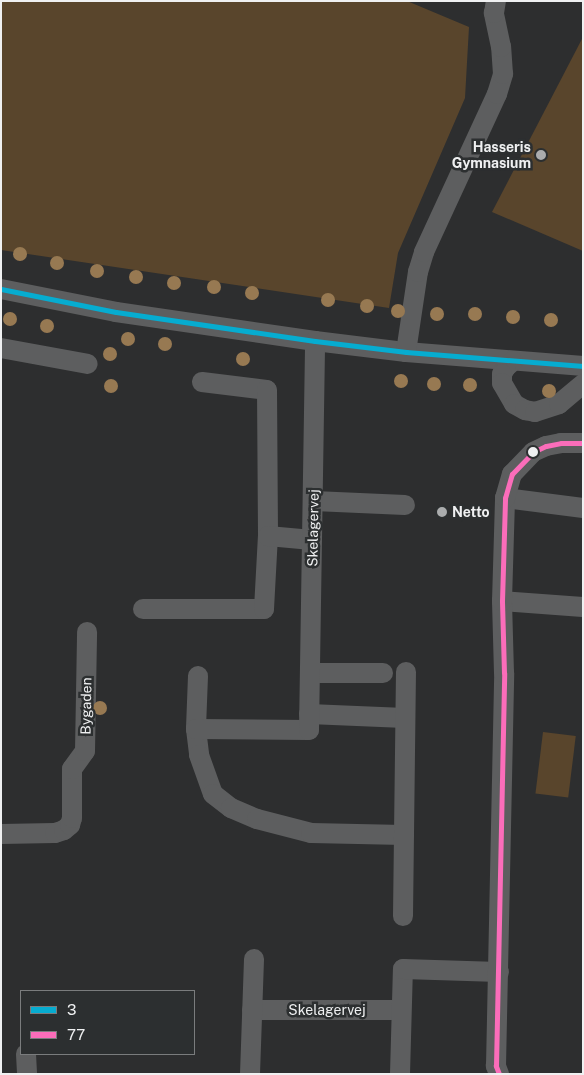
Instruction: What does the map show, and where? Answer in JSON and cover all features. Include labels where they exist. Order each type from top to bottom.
[{"type":"street","points":[[406,352],[418,272],[424,252],[497,94],[503,74],[501,47],[494,13],[496,1]]},
{"type":"street","points":[[1,288],[116,312],[315,341],[406,352],[583,366]]},
{"type":"street","name":"Skelagervej","points":[[196,729],[309,730],[315,341]]},
{"type":"street","points":[[1,348],[88,364]]},
{"type":"street","points":[[513,361],[502,374],[502,383],[514,404],[524,410],[535,412],[560,404],[583,384]]},
{"type":"street","points":[[143,609],[264,609],[268,536],[267,390],[202,382]]},
{"type":"street","points":[[498,1074],[496,1066],[504,673],[502,601],[505,498],[512,474],[533,452],[546,446],[561,443],[583,443]]},
{"type":"street","points":[[505,498],[583,508]]},
{"type":"street","points":[[314,501],[405,505]]},
{"type":"street","points":[[268,536],[312,540]]},
{"type":"street","points":[[502,601],[583,607]]},
{"type":"street","name":"Bygaden","points":[[1,834],[55,833],[64,830],[70,825],[72,818],[72,769],[85,751],[87,632]]},
{"type":"street","points":[[403,916],[406,672]]},
{"type":"street","points":[[310,673],[382,673]]},
{"type":"street","points":[[198,676],[196,729],[199,754],[205,776],[213,794],[231,808],[257,820],[311,833],[404,835]]},
{"type":"street","points":[[309,714],[405,718]]},
{"type":"street","points":[[250,1074],[254,960]]},
{"type":"street","points":[[400,1074],[403,968],[499,972]]},
{"type":"street","name":"Skelagervej","points":[[252,1010],[401,1010]]},
{"type":"street","points":[[26,1055],[27,1074]]},
{"type":"shaded area","points":[[1,1],[407,1],[469,27],[465,98],[398,253],[389,308],[1,250]]},
{"type":"shaded area","points":[[583,37],[583,251],[492,212]]},
{"type":"shaded area","points":[[543,732],[576,736],[568,798],[535,794]]},
{"type":"transit line","name":"3","points":[[1,289],[116,312],[315,341],[406,352],[583,366]]},
{"type":"transit line","name":"77","points":[[499,1074],[496,1066],[504,673],[502,601],[505,498],[512,474],[533,452],[546,446],[561,443],[583,443]]},
{"type":"place","name":"Hasseris Gymnasium","points":[[541,155]]},
{"type":"place","name":"Netto","points":[[442,512]]}]
